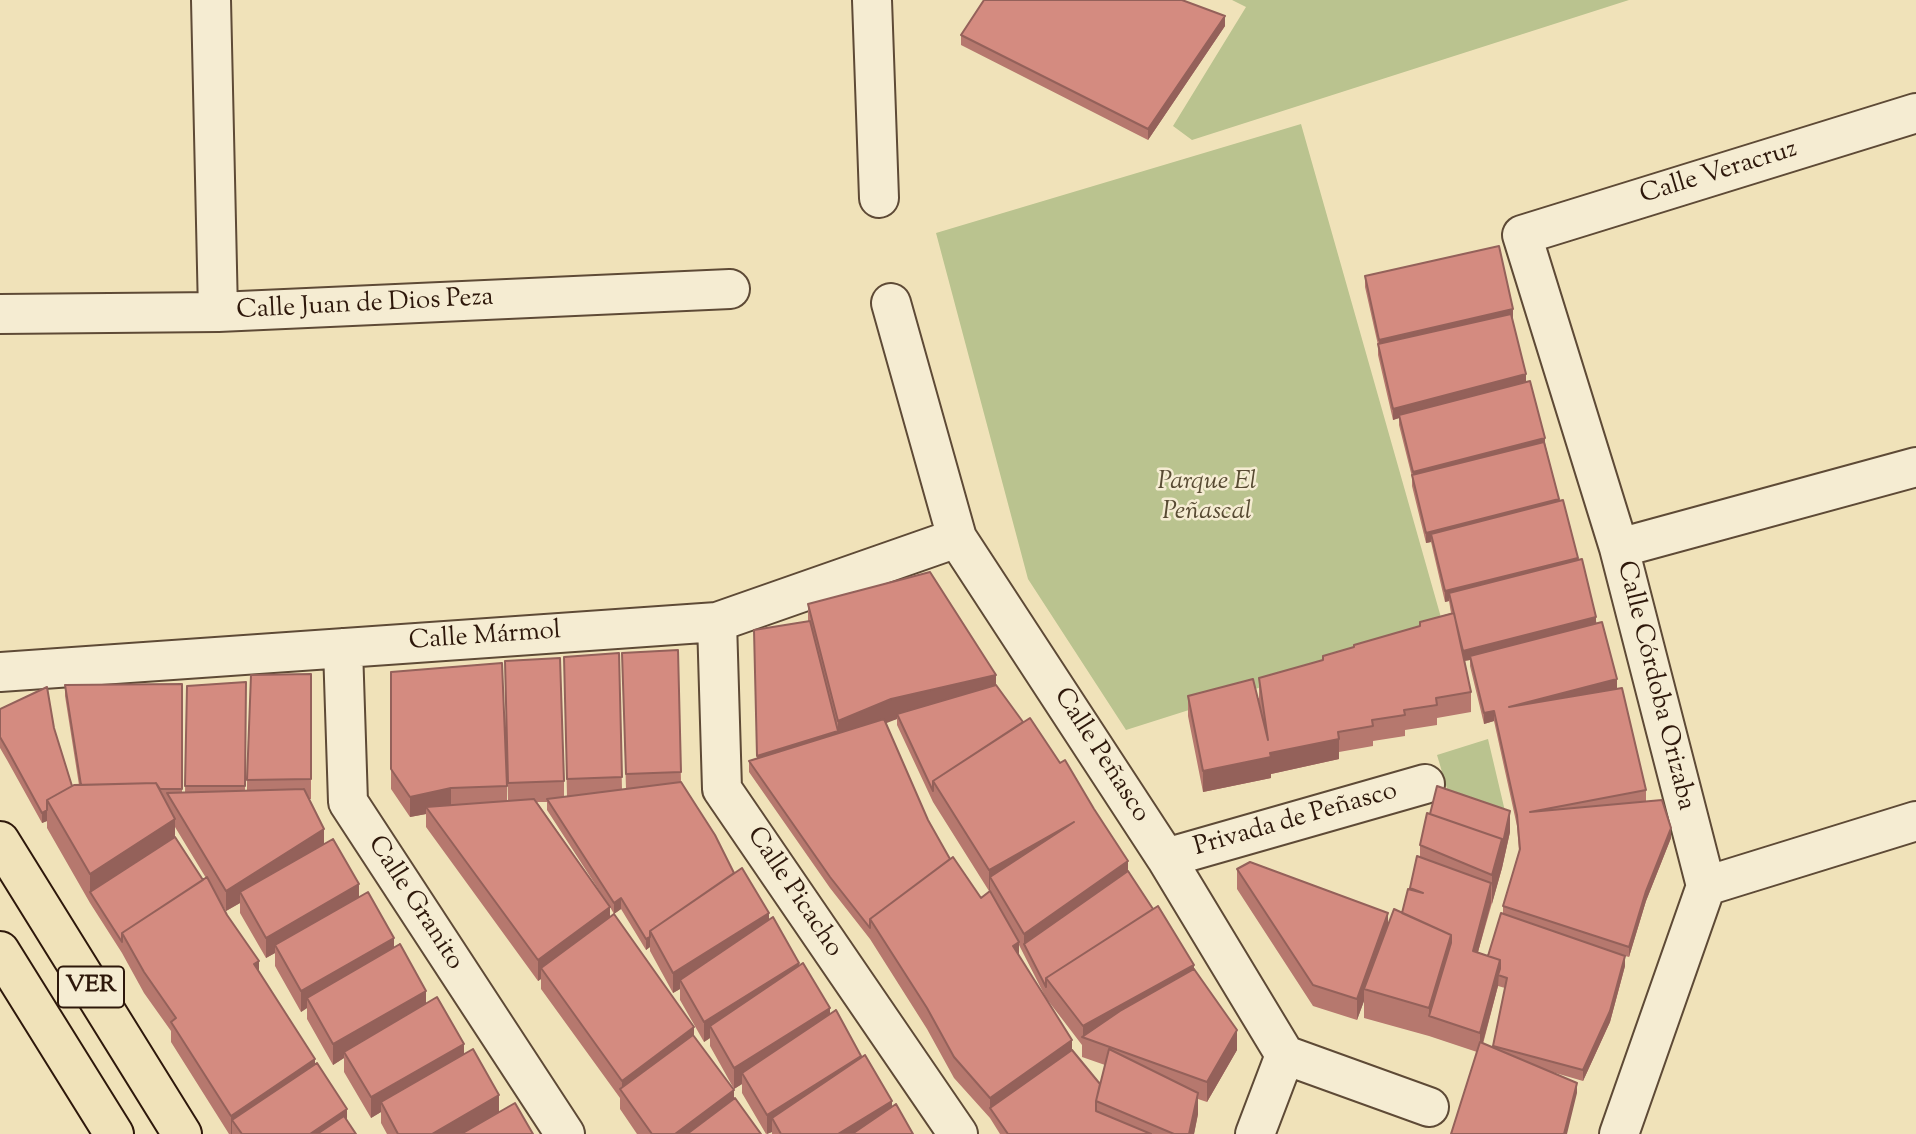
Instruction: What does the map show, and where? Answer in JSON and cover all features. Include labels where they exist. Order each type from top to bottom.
[{"type":"main road","name":"VER","points":[[0,841],[182,1134]]},
{"type":"main road","name":"VER","points":[[0,951],[114,1134]]},
{"type":"street","points":[[211,0],[218,312]]},
{"type":"street","points":[[872,0],[879,198]]},
{"type":"street","name":"Calle Veracruz","points":[[1522,235],[1916,113]]},
{"type":"street","name":"Calle Córdoba Orizaba","points":[[1522,235],[1619,548],[1706,886]]},
{"type":"street","name":"Calle Juan de Dios Peza","points":[[0,314],[218,312],[730,289]]},
{"type":"street","name":"Calle Peñasco","points":[[891,303],[957,538],[1167,858],[1285,1055]]},
{"type":"street","points":[[1619,548],[1916,467]]},
{"type":"street","name":"Calle Mármol","points":[[0,672],[717,622],[957,538]]},
{"type":"street","name":"Calle Picacho","points":[[717,622],[722,789],[958,1134]]},
{"type":"street","name":"Calle Granito","points":[[343,648],[348,802],[565,1134]]},
{"type":"street","name":"Privada de Peñasco","points":[[1167,858],[1425,784]]},
{"type":"street","points":[[1619,1134],[1706,886],[1916,821]]},
{"type":"street","points":[[1255,1134],[1285,1055],[1429,1107]]},
{"type":"green space","points":[[1232,0],[1629,0],[1192,140],[1173,126],[1246,7]]},
{"type":"green space","name":"Parque El Peñascal","points":[[1301,124],[1442,621],[1337,663],[1126,730],[1028,579],[936,233]]},
{"type":"green space","points":[[1488,739],[1508,824],[1451,802],[1437,755]]},
{"type":"building","points":[[984,0],[1182,0],[1225,16],[1148,129],[961,35]]},
{"type":"building","points":[[1499,246],[1513,309],[1379,340],[1365,276]]},
{"type":"building","points":[[1511,314],[1526,374],[1393,409],[1378,344]]},
{"type":"building","points":[[1530,381],[1545,438],[1413,472],[1399,415]]},
{"type":"building","points":[[1544,442],[1559,499],[1426,533],[1412,475]]},
{"type":"building","points":[[1563,500],[1578,558],[1445,591],[1431,534]]},
{"type":"building","points":[[1582,559],[1596,617],[1463,651],[1449,593]]},
{"type":"building","points":[[930,572],[996,675],[891,699],[838,721],[808,604]]},
{"type":"building","points":[[1454,613],[1471,692],[1436,698],[1437,705],[1404,710],[1405,715],[1372,720],[1373,726],[1338,732],[1339,739],[1270,753],[1271,757],[1203,771],[1188,696],[1253,679],[1268,740],[1259,678],[1323,660],[1323,656]]},
{"type":"building","points":[[810,621],[838,731],[757,756],[754,630]]},
{"type":"building","points":[[1602,622],[1617,679],[1509,707],[1622,688],[1646,790],[1530,812],[1662,800],[1671,828],[1646,891],[1629,947],[1503,906],[1520,849],[1517,815],[1494,711],[1484,713],[1470,656]]},
{"type":"building","points":[[678,650],[681,772],[626,774],[622,653]]},
{"type":"building","points":[[619,653],[622,777],[567,779],[564,657]]},
{"type":"building","points":[[560,658],[564,781],[508,783],[505,661]]},
{"type":"building","points":[[502,663],[507,786],[451,788],[410,797],[391,769],[391,672]]},
{"type":"building","points":[[311,674],[311,779],[247,780],[251,675]]},
{"type":"building","points":[[246,682],[245,786],[185,786],[187,686]]},
{"type":"building","points":[[182,684],[182,789],[160,789],[156,783],[81,785],[65,685]]},
{"type":"building","points":[[996,685],[1023,722],[933,781],[933,791],[897,714]]},
{"type":"building","points":[[47,687],[54,728],[72,786],[47,800],[47,810],[42,813],[0,737],[0,709]]},
{"type":"building","points":[[1030,718],[1060,763],[1065,760],[1128,861],[1024,934],[990,877],[1074,822],[989,870],[933,781]]},
{"type":"building","points":[[884,719],[928,820],[950,859],[870,919],[870,928],[830,877],[749,761]]},
{"type":"building","points":[[681,782],[715,835],[734,873],[650,931],[650,937],[646,939],[621,898],[614,903],[547,799]]},
{"type":"building","points":[[156,783],[175,819],[90,874],[47,800],[74,785]]},
{"type":"building","points":[[1437,786],[1510,811],[1502,847],[1502,839],[1430,814]]},
{"type":"building","points":[[304,789],[324,829],[226,891],[167,793]]},
{"type":"building","points":[[534,799],[610,907],[538,960],[426,807]]},
{"type":"building","points":[[1427,813],[1502,839],[1492,875],[1420,845]]},
{"type":"building","points":[[175,837],[203,880],[122,933],[122,942],[90,892]]},
{"type":"building","points":[[333,839],[359,884],[266,938],[240,892]]},
{"type":"building","points":[[1417,856],[1491,883],[1473,951],[1500,960],[1480,1033],[1429,1016],[1451,935],[1402,913],[1408,889],[1423,893],[1410,888]]},
{"type":"building","points":[[953,857],[981,898],[990,891],[1019,942],[1013,946],[1072,1040],[990,1098],[954,1057],[927,1008],[870,919]]},
{"type":"building","points":[[1250,862],[1388,913],[1357,999],[1313,985],[1237,869]]},
{"type":"building","points":[[742,868],[769,913],[673,973],[650,931]]},
{"type":"building","points":[[1128,871],[1153,909],[1046,978],[1046,987],[1024,944]]},
{"type":"building","points":[[207,877],[227,915],[259,961],[254,964],[315,1059],[231,1116],[171,1022],[176,1018],[144,972],[122,933]]},
{"type":"building","points":[[368,892],[394,938],[301,991],[275,945]]},
{"type":"building","points":[[1158,906],[1194,965],[1083,1026],[1046,978]]},
{"type":"building","points":[[1394,909],[1451,935],[1429,1008],[1364,989]]},
{"type":"building","points":[[1501,913],[1625,956],[1610,1011],[1583,1070],[1493,1046],[1507,978],[1498,975],[1500,960],[1488,956]]},
{"type":"building","points":[[614,914],[694,1027],[622,1081],[541,968]]},
{"type":"building","points":[[773,917],[799,963],[704,1022],[680,980]]},
{"type":"building","points":[[400,944],[426,991],[333,1044],[307,998]]},
{"type":"building","points":[[803,963],[830,1008],[734,1068],[710,1026]]},
{"type":"building","points":[[1194,969],[1237,1030],[1207,1082],[1082,1037],[1120,1011]]},
{"type":"building","points":[[437,997],[464,1044],[371,1097],[344,1052]]},
{"type":"building","points":[[836,1010],[861,1056],[767,1115],[742,1073]]},
{"type":"building","points":[[693,1035],[734,1090],[675,1134],[652,1134],[620,1089]]},
{"type":"building","points":[[1480,1042],[1577,1083],[1564,1134],[1451,1134]]},
{"type":"building","points":[[473,1049],[499,1095],[432,1134],[398,1134],[381,1102]]},
{"type":"building","points":[[1109,1049],[1198,1093],[1189,1134],[1174,1134],[1096,1101]]},
{"type":"building","points":[[1072,1050],[1100,1084],[1096,1111],[1151,1134],[1008,1134],[990,1108]]},
{"type":"building","points":[[865,1055],[892,1101],[838,1134],[781,1134],[772,1118]]},
{"type":"building","points":[[317,1063],[347,1109],[310,1134],[242,1134],[232,1120]]},
{"type":"building","points":[[735,1098],[761,1134],[687,1134]]},
{"type":"building","points":[[515,1103],[533,1134],[461,1134]]},
{"type":"building","points":[[896,1104],[913,1134],[852,1134]]},
{"type":"building","points":[[344,1116],[356,1134],[317,1134]]}]
